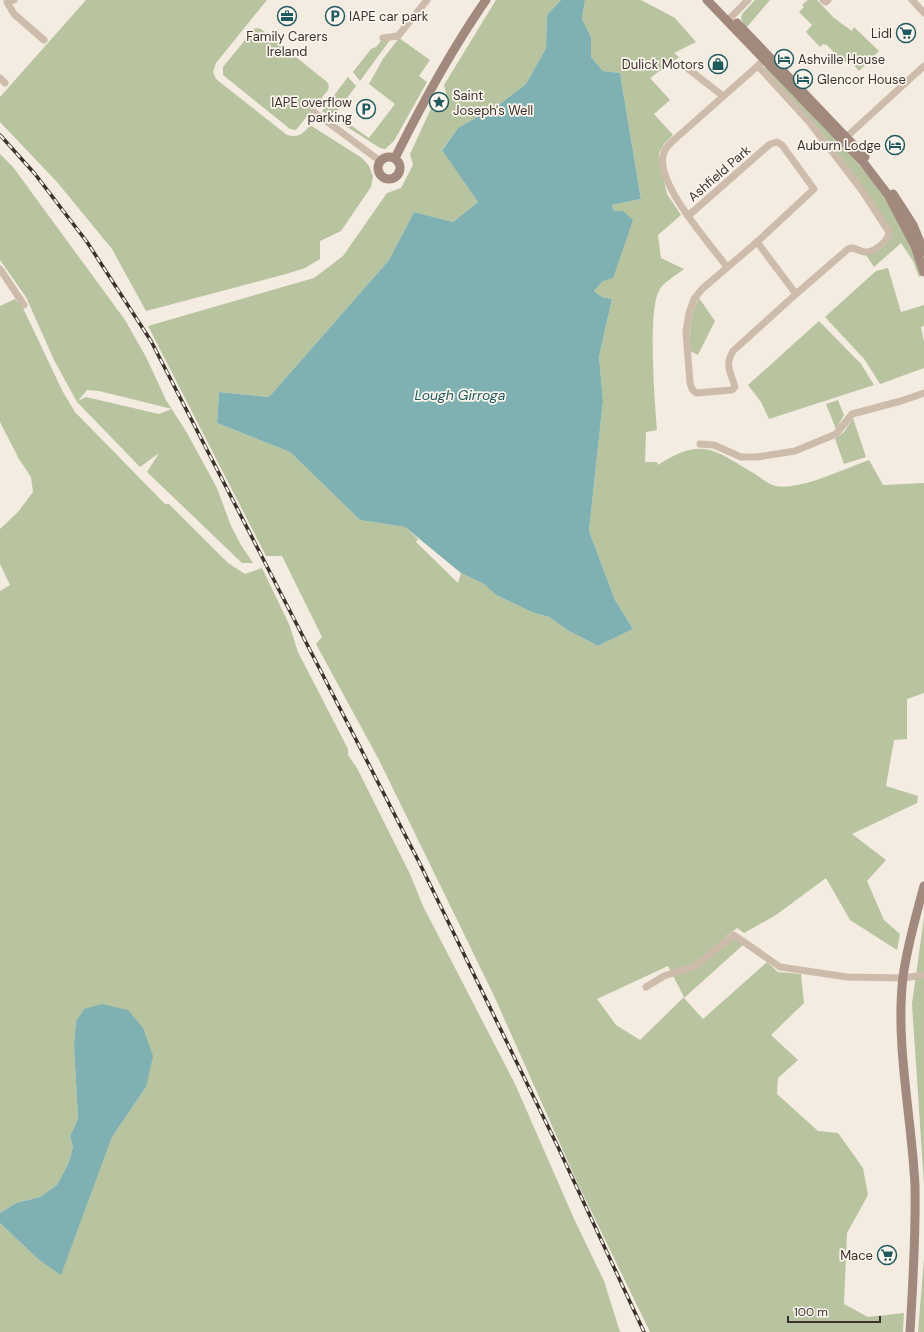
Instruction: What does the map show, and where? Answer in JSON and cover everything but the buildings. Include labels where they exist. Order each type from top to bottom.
[{"type":"main road","points":[[395,158],[430,91],[473,18],[486,0]]},
{"type":"main road","points":[[707,0],[730,19]]},
{"type":"main road","points":[[715,0],[764,60],[844,139],[892,191],[912,225],[924,252]]},
{"type":"main road","points":[[844,139],[888,195],[915,246],[924,272]]},
{"type":"main road","points":[[388,157],[395,158],[399,164],[399,172],[395,177],[390,178],[380,174],[378,169],[380,162],[388,157]]},
{"type":"main road","points":[[910,1332],[915,1242],[915,1186],[901,1013],[903,978],[910,934],[924,886]]},
{"type":"street","points":[[383,38],[398,36],[426,0]]},
{"type":"street","points":[[730,19],[748,0]]},
{"type":"street","points":[[823,0],[826,2],[828,0]]},
{"type":"street","points":[[912,0],[924,13]]},
{"type":"street","points":[[7,2],[14,14],[44,40]]},
{"type":"street","points":[[757,242],[796,294],[848,249],[853,248],[862,252],[872,251],[888,238],[889,232],[861,189],[764,60]]},
{"type":"street","name":"Ashfield Park","points":[[764,60],[675,138],[666,147],[663,157],[668,181],[674,197],[688,216],[770,144],[777,142],[782,145],[814,189],[757,242],[702,288],[694,299],[689,313],[686,332],[690,383],[692,389],[696,393],[732,390],[735,387],[728,365],[728,359],[733,351],[796,294]]},
{"type":"street","points":[[844,139],[924,66]]},
{"type":"street","points":[[687,68],[723,96]]},
{"type":"street","points":[[314,112],[380,162]]},
{"type":"street","points":[[688,216],[727,268]]},
{"type":"street","points":[[0,269],[24,305]]},
{"type":"street","points":[[700,444],[714,445],[741,457],[757,457],[795,451],[836,434],[852,414],[901,401],[924,393]]},
{"type":"street","points":[[646,987],[664,976],[695,966],[734,934],[780,967],[847,977],[903,978],[924,976]]},
{"type":"green space","points":[[86,0],[267,0],[216,63],[213,72],[216,79],[287,135],[298,136],[310,125],[362,158],[369,166],[373,176],[371,187],[341,231],[320,241],[320,259],[305,268],[286,274],[146,311],[112,249],[57,182],[0,122],[0,97]]},
{"type":"green space","points":[[496,0],[561,0],[547,15],[546,48],[526,84],[500,104],[458,128],[442,149],[478,202],[453,222],[414,212],[389,260],[269,397],[219,392],[217,423],[290,452],[360,520],[405,527],[418,539],[416,542],[458,583],[461,573],[484,584],[496,595],[534,613],[549,617],[569,631],[598,646],[633,629],[615,600],[589,531],[603,401],[599,357],[612,299],[602,297],[594,291],[603,281],[614,211],[612,205],[641,199],[620,73],[603,71],[591,57],[591,37],[582,19],[585,0],[641,0],[675,18],[696,42],[674,53],[679,57],[650,78],[670,100],[654,114],[673,135],[664,144],[659,153],[660,164],[667,194],[681,215],[658,235],[661,258],[684,269],[662,286],[656,299],[653,357],[657,430],[646,432],[645,462],[657,462],[658,465],[673,456],[686,451],[698,449],[708,450],[729,458],[771,484],[786,487],[809,482],[869,460],[883,485],[924,483],[924,693],[907,699],[907,739],[894,740],[886,786],[918,796],[917,803],[852,834],[886,860],[867,881],[884,920],[900,934],[897,950],[850,920],[826,878],[776,915],[744,933],[737,928],[724,938],[734,939],[743,945],[684,998],[703,1019],[767,962],[778,972],[801,974],[804,1003],[771,1035],[798,1060],[778,1078],[777,1094],[818,1131],[838,1133],[863,1168],[868,1195],[847,1233],[844,1304],[868,1317],[904,1313],[903,1332],[650,1332],[577,1182],[495,998],[464,934],[379,760],[316,644],[322,637],[282,556],[266,556],[148,326],[314,278],[343,256],[387,193],[401,188],[413,165],[410,154],[434,102],[445,102],[446,93],[444,85]],"holes":[[[668,966],[684,997],[640,1040],[616,1025],[597,999]]]},
{"type":"green space","points":[[755,0],[770,0],[746,28],[741,19],[742,14]]},
{"type":"green space","points":[[808,0],[817,0],[834,18],[852,31],[854,27],[879,51],[859,71],[849,60],[844,63],[827,45],[823,44],[820,47],[806,32],[812,25],[799,12],[804,7],[802,5]]},
{"type":"green space","points":[[254,29],[261,29],[327,82],[329,86],[328,90],[296,130],[290,129],[223,75],[223,67]]},
{"type":"green space","points":[[399,38],[430,60],[419,76],[427,82],[394,141],[385,149],[380,148],[322,111],[348,77],[356,86],[335,114],[369,138],[395,104],[369,84],[383,59]]},
{"type":"green space","points":[[390,40],[360,81],[353,72],[371,49],[376,47],[381,41]]},
{"type":"green space","points":[[764,65],[846,150],[883,196],[899,221],[914,250],[922,276],[919,277],[913,261],[901,243],[874,267],[866,255],[879,250],[886,245],[891,237],[891,230],[861,184],[819,129],[765,69]]},
{"type":"green space","points":[[0,154],[13,167],[125,320],[146,357],[166,400],[172,409],[187,433],[217,488],[231,526],[253,563],[242,563],[147,472],[159,453],[140,467],[77,402],[54,360],[26,297],[0,260]],"holes":[[[87,390],[99,391],[172,409],[159,414],[86,397],[78,401]]]},
{"type":"green space","points":[[888,268],[901,312],[924,305],[924,326],[921,327],[924,342],[924,368],[880,384],[865,360],[825,317],[876,271]]},
{"type":"green space","points":[[699,298],[715,321],[698,355],[690,351],[690,337],[693,311]]},
{"type":"green space","points":[[15,299],[22,306],[63,392],[75,412],[165,504],[169,504],[228,563],[245,574],[262,568],[289,624],[298,652],[348,749],[348,755],[357,768],[410,874],[423,906],[515,1084],[575,1221],[604,1281],[620,1332],[0,1332],[0,1223],[39,1260],[61,1274],[112,1137],[146,1087],[84,1009],[76,1021],[74,1045],[78,1119],[70,1136],[73,1147],[69,1162],[57,1185],[40,1197],[16,1203],[0,1213],[0,591],[10,585],[0,564],[0,529],[18,512],[33,492],[31,477],[19,459],[0,422],[0,306]]},
{"type":"green space","points":[[819,321],[861,364],[874,385],[769,419],[761,402],[748,385]]},
{"type":"green space","points":[[838,400],[844,415],[836,429],[826,404]]},
{"type":"green space","points":[[853,418],[866,457],[844,464],[835,439],[844,432]]},
{"type":"green space","points":[[924,917],[924,1184],[912,1004]]},
{"type":"green space","points":[[924,1259],[924,1332],[918,1332]]},
{"type":"water","name":"Lough Girroga","points":[[561,0],[585,0],[582,19],[591,37],[591,57],[603,71],[620,73],[641,199],[612,205],[614,211],[623,211],[633,220],[613,278],[603,281],[594,291],[602,297],[612,299],[599,357],[603,401],[589,531],[615,600],[633,629],[598,646],[569,631],[549,617],[534,613],[496,595],[484,584],[461,573],[405,527],[360,520],[290,452],[217,423],[219,392],[269,397],[389,260],[414,212],[453,222],[478,202],[442,150],[458,128],[500,104],[526,84],[546,48],[547,15]]},
{"type":"water","points":[[102,1004],[128,1010],[143,1028],[153,1056],[146,1087],[112,1137],[61,1275],[39,1260],[0,1223],[0,1213],[16,1203],[40,1197],[57,1185],[69,1162],[73,1147],[70,1136],[78,1119],[74,1045],[76,1021],[84,1009]]},
{"type":"railway","points":[[0,135],[35,174],[87,242],[151,341],[420,864],[558,1147],[644,1332]]},
{"type":"place","name":"Family Carers Ireland","points":[[287,16]]},
{"type":"place","name":"IAPE car park","points":[[335,16]]},
{"type":"place","name":"Lidl","points":[[906,33]]},
{"type":"place","name":"Ashville House","points":[[784,59]]},
{"type":"place","name":"Dulick Motors","points":[[718,64]]},
{"type":"place","name":"Glencor House","points":[[803,79]]},
{"type":"place","name":"Saint Joseph's Well","points":[[439,102]]},
{"type":"place","name":"IAPE overflow parking","points":[[366,109]]},
{"type":"place","name":"Auburn Lodge","points":[[895,145]]},
{"type":"place","name":"Mace","points":[[887,1255]]}]
